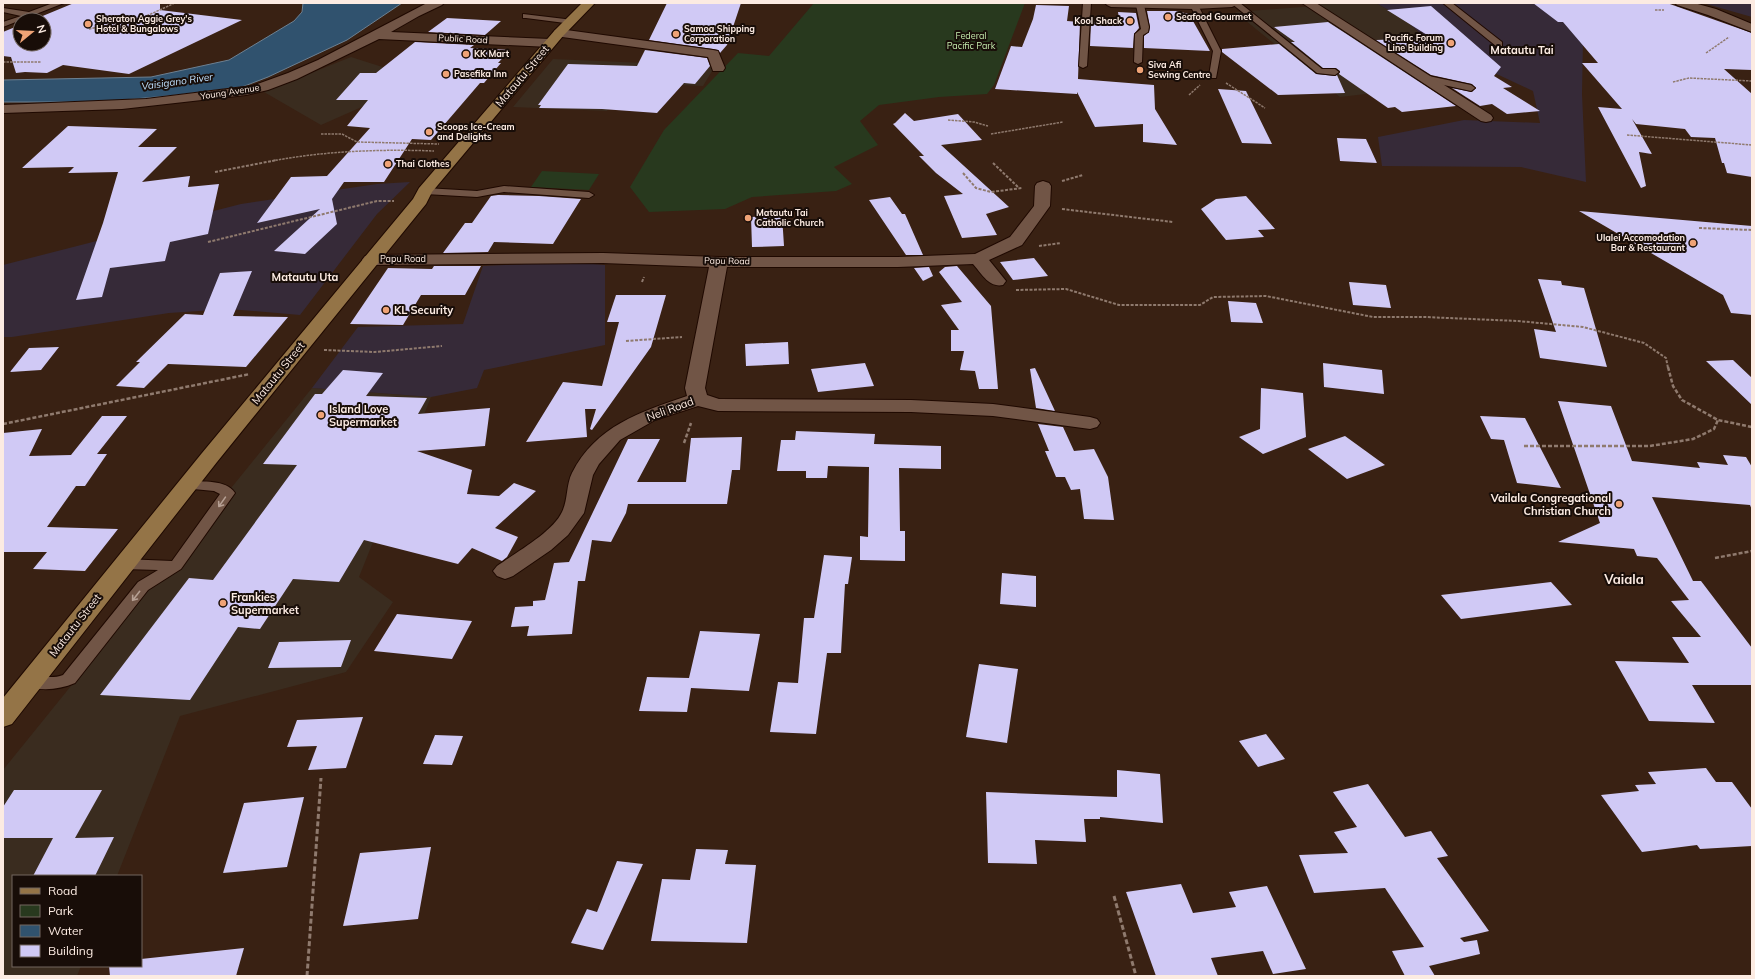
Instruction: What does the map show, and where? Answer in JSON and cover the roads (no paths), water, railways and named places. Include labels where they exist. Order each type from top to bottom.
[{"type":"main road","name":"Matautu Street","points":[[558,32],[589,3]]},
{"type":"main road","name":"Matautu Street","points":[[3,717],[282,368],[558,32],[570,14],[570,8]]},
{"type":"street","name":"Young Avenue","points":[[3,109],[96,107],[158,102],[242,92],[263,87],[311,68],[377,35],[423,8],[438,3]]},
{"type":"street","points":[[1111,3],[1194,5],[1232,3]]},
{"type":"street","points":[[1308,3],[1486,118]]},
{"type":"street","points":[[1681,3],[1712,12],[1749,26]]},
{"type":"street","name":"Public Road","points":[[377,35],[558,32],[713,54],[718,68]]},
{"type":"street","name":"Papu Road","points":[[371,260],[603,258],[719,262],[898,262],[978,259],[1016,240],[1042,206],[1043,186]]},
{"type":"street","points":[[978,259],[997,281]]},
{"type":"street","name":"Neli Road","points":[[505,571],[543,545],[560,530],[573,513],[582,475],[590,461],[612,436],[648,416],[698,399],[695,388],[719,262]]},
{"type":"street","points":[[698,399],[718,405],[911,406],[993,410],[1090,423]]},
{"type":"lane","points":[[38,12],[60,3]]},
{"type":"lane","points":[[1083,66],[1087,3]]},
{"type":"lane","points":[[1235,3],[1320,71],[1334,72]]},
{"type":"lane","points":[[1447,3],[1470,18],[1499,44]]},
{"type":"lane","points":[[1138,62],[1139,34],[1145,30],[1140,4]]},
{"type":"lane","points":[[1194,5],[1217,51],[1213,76]]},
{"type":"lane","points":[[3,10],[14,12]]},
{"type":"lane","points":[[526,16],[558,32]]},
{"type":"lane","points":[[1424,78],[1471,88]]},
{"type":"lane","points":[[423,196],[477,194],[504,189],[588,195]]},
{"type":"lane","points":[[30,682],[59,683],[69,679],[143,586],[176,566],[228,493],[217,487],[188,485]]},
{"type":"lane","points":[[124,564],[176,566]]},
{"type":"water","name":"Vaisigano River","points":[[303,3],[402,3],[347,40],[268,77],[242,87],[101,102],[3,102],[3,80],[151,77],[229,60],[294,21],[302,12]]},
{"type":"place","name":"Seafood Gourmet","points":[[1168,17]]},
{"type":"place","name":"Kool Shack","points":[[1130,21]]},
{"type":"place","name":"Sheraton Aggie Grey's Hotel & Bungalows","points":[[88,24]]},
{"type":"place","name":"Samoa Shipping Corporation","points":[[676,34]]},
{"type":"place","name":"Pacific Forum Line Building","points":[[1451,43]]},
{"type":"place","name":"KK Mart","points":[[466,54]]},
{"type":"place","name":"Siva Afi Sewing Centre","points":[[1140,70]]},
{"type":"place","name":"Pasefika Inn","points":[[446,74]]},
{"type":"place","name":"Scoops Ice-Cream and Delights","points":[[429,132]]},
{"type":"place","name":"Thai Clothes","points":[[388,164]]},
{"type":"place","name":"Matautu Tai Catholic Church","points":[[748,218]]},
{"type":"place","name":"Ulalei Accomodation Bar & Restaurant","points":[[1693,243]]},
{"type":"place","name":"KL Security","points":[[386,310]]},
{"type":"place","name":"Island Love Supermarket","points":[[321,415]]},
{"type":"place","name":"Vailala Congregational Christian Church","points":[[1619,504]]},
{"type":"place","name":"Frankies Supermarket","points":[[223,603]]},
{"type":"district","name":"Matautu Tai","points":[[1522,50]]},
{"type":"district","name":"Matautu Uta","points":[[305,277]]},
{"type":"district","name":"Vaiala","points":[[1624,579]]},
{"type":"park label","name":"Federal Pacific Park","points":[[971,42]]}]
